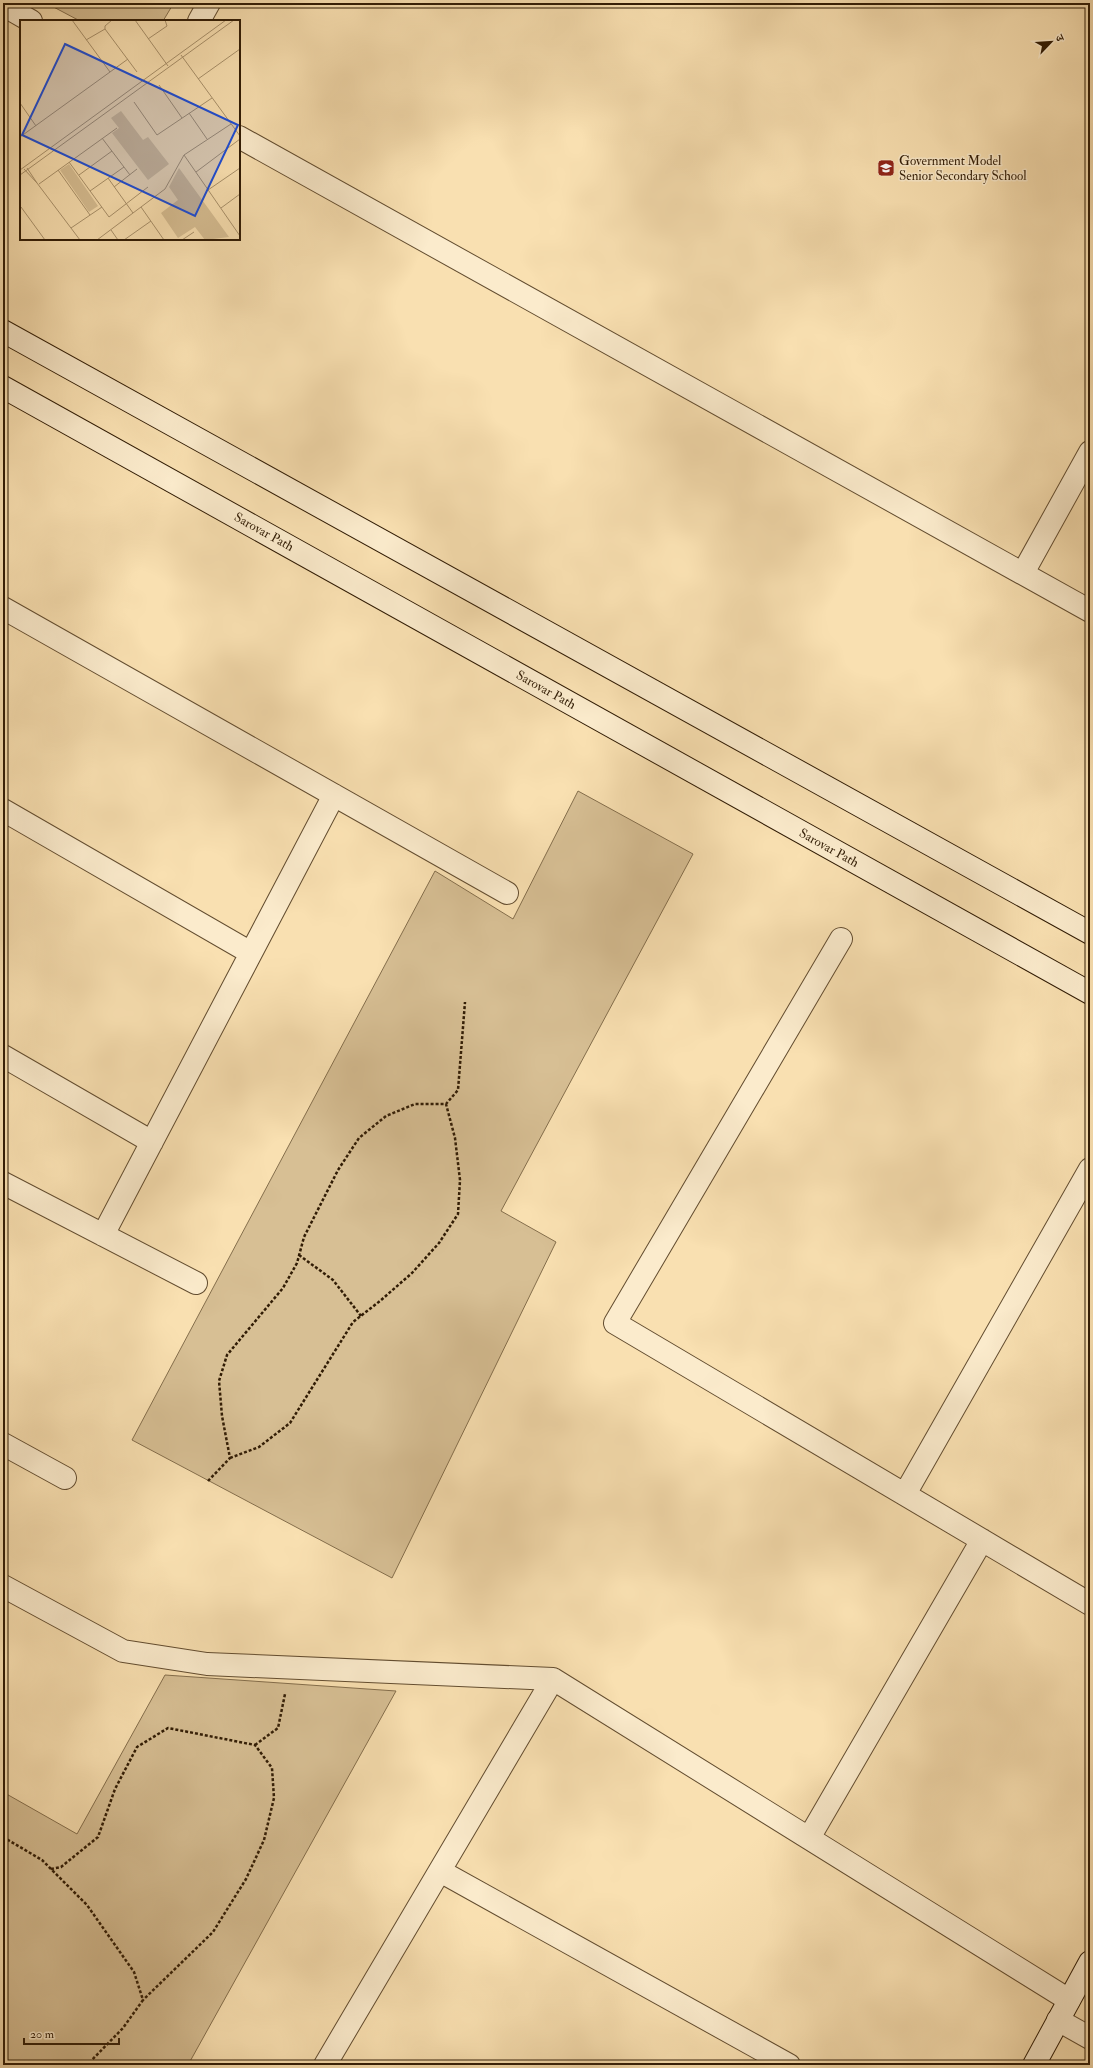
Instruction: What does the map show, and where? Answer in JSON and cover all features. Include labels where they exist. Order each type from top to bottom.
[{"type":"street","points":[[200,20],[209,3]]},
{"type":"street","points":[[3,6],[29,20]]},
{"type":"street","points":[[240,138],[1090,611]]},
{"type":"street","points":[[3,331],[1090,933]]},
{"type":"street","name":"Sarovar Path","points":[[3,387],[1090,993]]},
{"type":"street","points":[[1023,573],[1090,452]]},
{"type":"street","points":[[3,608],[507,892]]},
{"type":"street","points":[[103,1235],[334,795]]},
{"type":"street","points":[[3,810],[251,953]]},
{"type":"street","points":[[841,939],[615,1323],[1090,1604]]},
{"type":"street","points":[[3,1056],[152,1142]]},
{"type":"street","points":[[906,1494],[1090,1169]]},
{"type":"street","points":[[3,1183],[196,1284]]},
{"type":"street","points":[[3,1444],[65,1478]]},
{"type":"street","points":[[809,1838],[982,1540]]},
{"type":"street","points":[[3,1586],[123,1652],[207,1664],[553,1679],[1069,2000]]},
{"type":"street","points":[[325,2065],[553,1679]]},
{"type":"street","points":[[440,1871],[789,2065]]},
{"type":"street","points":[[1034,2065],[1090,1962]]},
{"type":"street","points":[[1058,2020],[1090,2038]]},
{"type":"path","points":[[230,1458],[222,1416],[219,1381],[227,1355],[283,1288],[297,1263],[304,1237],[318,1206],[338,1170],[359,1138],[386,1116],[415,1104],[446,1104],[458,1090],[465,1002]]},
{"type":"path","points":[[208,1481],[230,1458],[259,1447],[290,1423],[353,1322],[412,1273],[439,1242],[458,1214],[460,1180],[455,1138],[446,1104]]},
{"type":"path","points":[[299,1255],[333,1280],[360,1316]]},
{"type":"path","points":[[255,1745],[278,1728],[284,1703],[288,1668]]},
{"type":"path","points":[[51,1868],[61,1866],[98,1837],[115,1789],[138,1747],[168,1728],[255,1745],[272,1768],[274,1798],[264,1840],[246,1879],[213,1932],[143,2000],[123,2028],[87,2065]]},
{"type":"path","points":[[3,1837],[42,1860],[87,1905],[134,1972],[143,2000]]},
{"type":"shaded area","points":[[46,3],[167,3],[172,6],[164,20],[78,20]]},
{"type":"shaded area","points":[[578,791],[693,854],[501,1211],[556,1242],[392,1578],[132,1440],[435,871],[513,919]]},
{"type":"shaded area","points":[[165,1675],[396,1691],[188,2065],[3,2065],[3,1792],[77,1834]]},
{"type":"place","name":"Government Model Senior Secondary School","points":[[886,168]]}]
